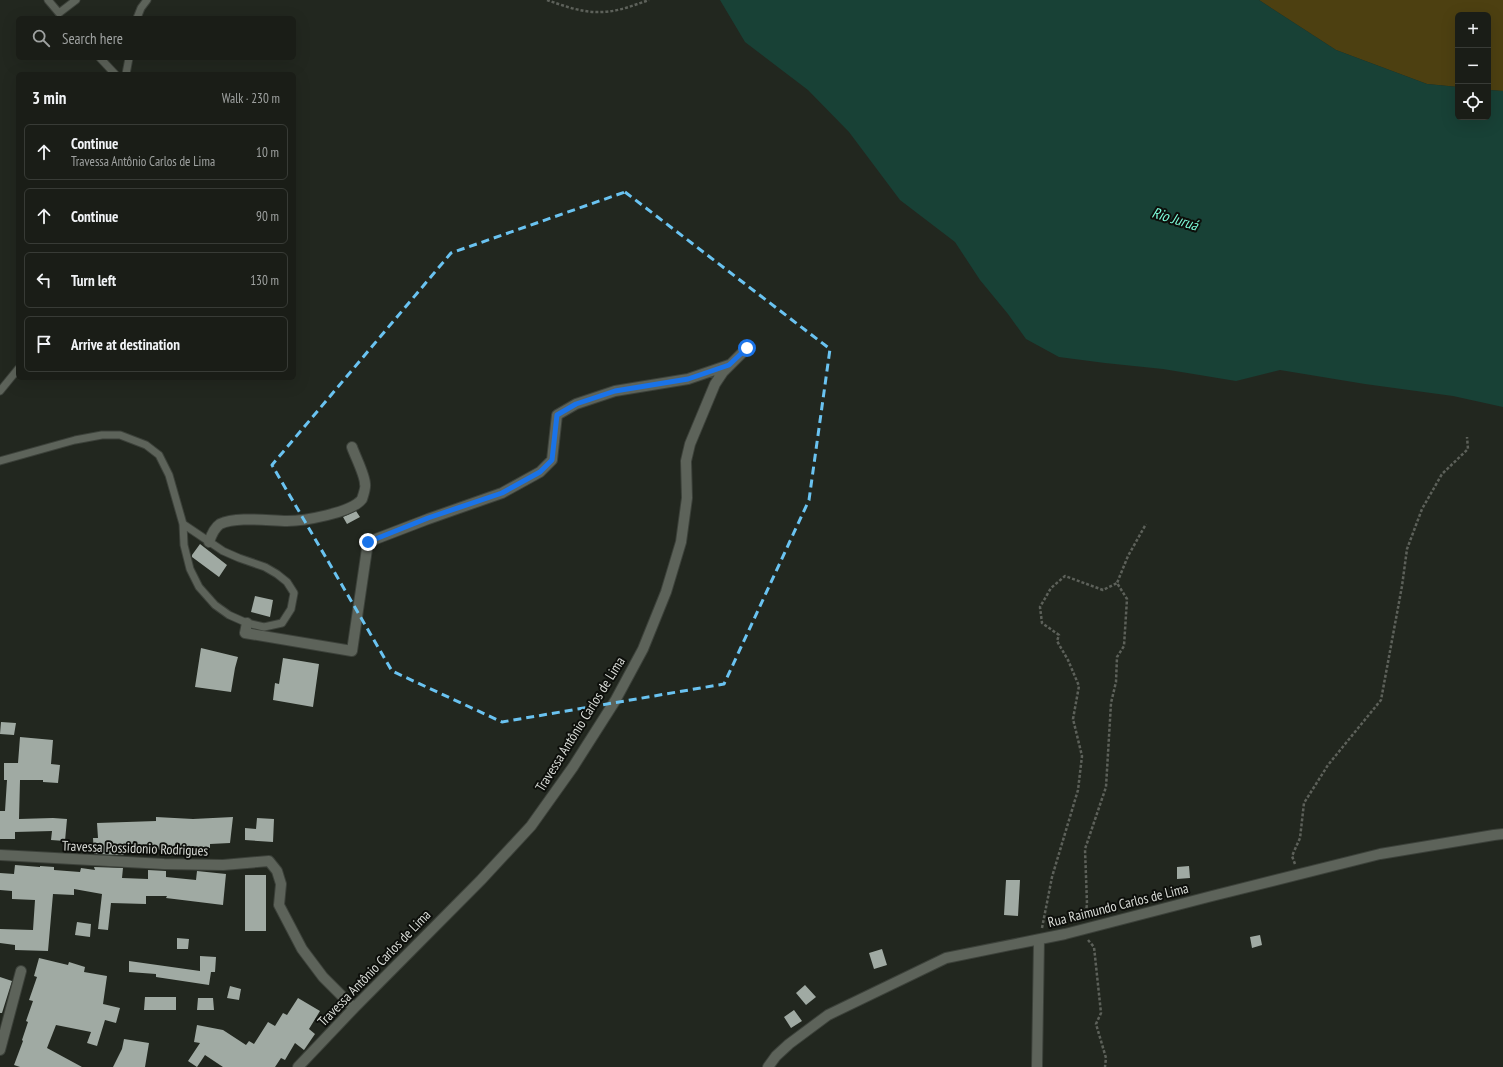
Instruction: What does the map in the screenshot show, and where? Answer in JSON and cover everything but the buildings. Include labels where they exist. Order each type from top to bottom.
[{"type":"street","name":"Travessa Antônio Carlos de Lima","points":[[298,1067],[354,1008],[481,880],[531,826],[574,767],[615,701],[643,649],[666,592],[681,542],[687,498],[686,461],[690,444],[715,384],[729,365],[747,348]]},
{"type":"street","points":[[247,623],[245,633],[352,651],[368,542],[428,518],[502,493],[540,472],[552,460],[557,415],[576,404],[615,391],[688,379],[729,365]]},
{"type":"street","points":[[208,542],[219,525],[227,522],[267,519],[288,521],[313,518],[349,508],[362,499],[366,484],[352,447]]},
{"type":"street","name":"Rua Raimundo Carlos de Lima","points":[[768,1067],[776,1056],[789,1044],[828,1015],[946,958],[1039,940],[1380,854],[1503,834]]},
{"type":"street","name":"Travessa Possidonio Rodrigues","points":[[0,855],[164,864],[223,865],[268,861],[277,871],[282,884],[279,905],[302,949],[323,977],[354,1008]]},
{"type":"street","points":[[1037,1067],[1039,940]]},
{"type":"street","points":[[0,1050],[21,971]]},
{"type":"lane","points":[[48,0],[61,15],[76,0]]},
{"type":"lane","points":[[138,16],[141,8],[147,0]]},
{"type":"lane","points":[[102,60],[112,72]]},
{"type":"lane","points":[[126,72],[129,60]]},
{"type":"lane","points":[[0,391],[16,371]]},
{"type":"lane","points":[[0,461],[75,440],[102,435],[120,435],[146,445],[159,455],[169,475],[183,524],[184,545],[189,563],[199,586],[215,605],[229,615],[247,623],[264,627],[282,623],[291,609],[294,593],[287,582],[265,567],[223,551],[183,524]]},
{"type":"path","points":[[547,0],[583,11],[601,12],[628,8],[649,0]]},
{"type":"path","points":[[1299,874],[1292,856],[1300,838],[1304,803],[1328,765],[1381,700],[1402,586],[1407,549],[1422,509],[1442,474],[1468,449],[1467,437]]},
{"type":"path","points":[[1039,940],[1052,877],[1078,790],[1082,756],[1073,719],[1079,686],[1068,660],[1057,641],[1059,635],[1042,624],[1040,607],[1051,588],[1065,576],[1103,590],[1117,583],[1128,556],[1146,524]]},
{"type":"path","points":[[1105,1067],[1105,1052],[1096,1024],[1101,1013],[1094,947],[1086,938],[1084,929],[1087,904],[1085,849],[1106,787],[1111,703],[1116,682],[1116,657],[1124,646],[1127,599],[1117,583]]},
{"type":"highlighted area","points":[[625,192],[830,349],[809,500],[724,684],[502,722],[392,671],[272,465],[451,253]]},
{"type":"shaded area","points":[[1259,0],[1503,0],[1503,91],[1491,90],[1491,12],[1455,12],[1455,87],[1427,84],[1336,50]]},
{"type":"water","name":"Rio Juruá","points":[[720,0],[1259,0],[1336,50],[1427,84],[1455,87],[1455,120],[1491,120],[1491,90],[1503,91],[1503,407],[1453,396],[1365,384],[1280,370],[1236,381],[1163,369],[1059,357],[1026,339],[980,280],[955,242],[900,200],[849,132],[808,90],[745,42]]},
{"type":"route","points":[[368,542],[428,518],[502,493],[540,472],[552,460],[556,435],[557,415],[576,404],[615,391],[688,379],[729,365],[747,348]]}]
